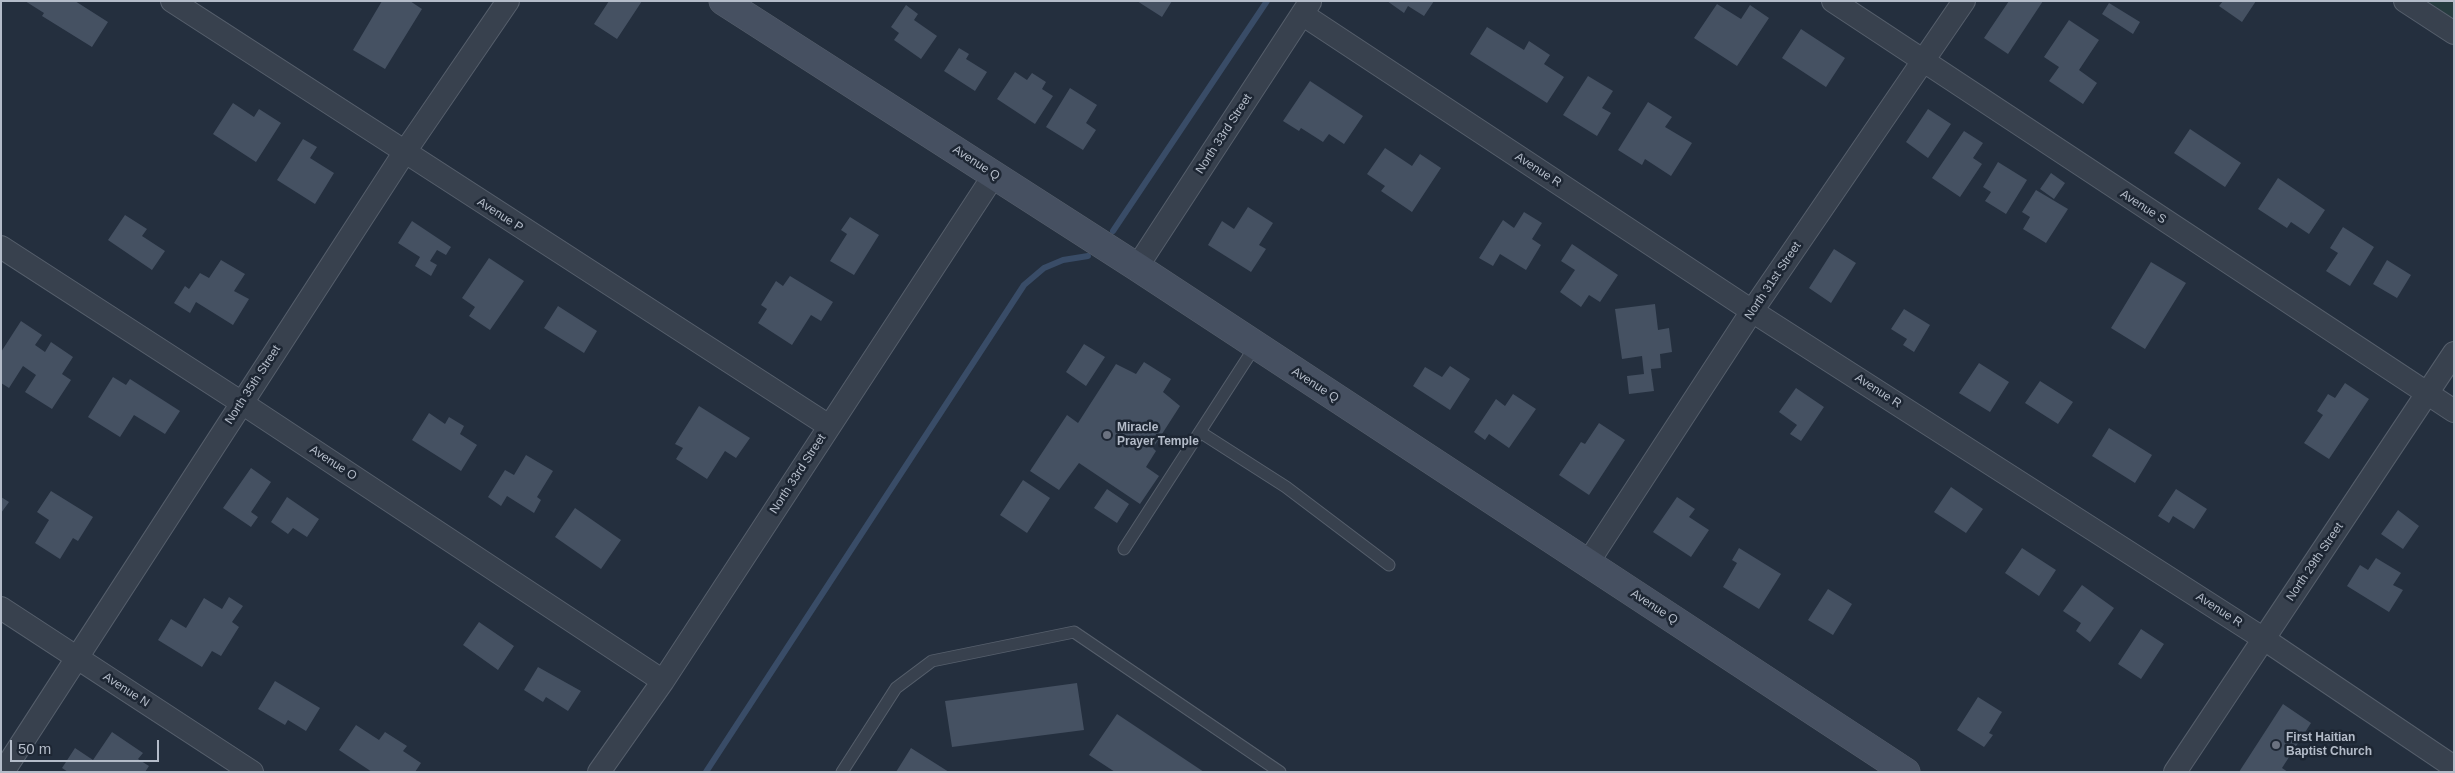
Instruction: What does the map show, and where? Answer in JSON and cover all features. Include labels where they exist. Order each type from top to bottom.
[{"type":"street","name":"Avenue P","points":[[172,1],[404,153],[829,426]]},
{"type":"street","name":"North 35th Street","points":[[3,772],[404,153],[508,1]]},
{"type":"street","name":"Avenue Q","points":[[723,1],[1137,267],[1906,772]]},
{"type":"street","name":"Avenue S","points":[[1833,1],[2454,411]]},
{"type":"street","name":"North 31st Street","points":[[1587,564],[1752,311],[1964,1]]},
{"type":"street","points":[[2405,1],[2454,33]]},
{"type":"street","name":"North 33rd Street","points":[[1137,267],[1306,7]]},
{"type":"street","name":"Avenue R","points":[[1306,7],[1752,311],[2264,639],[2454,767]]},
{"type":"street","name":"North 33rd Street","points":[[599,772],[663,681],[994,175]]},
{"type":"street","name":"Avenue O","points":[[1,247],[242,403],[663,681]]},
{"type":"street","name":"North 29th Street","points":[[2175,772],[2454,353]]},
{"type":"street","name":"Avenue N","points":[[1,608],[252,772]]},
{"type":"lane","points":[[1124,549],[1256,345]]},
{"type":"lane","points":[[1200,432],[1286,488],[1389,564]]},
{"type":"lane","points":[[842,772],[896,688],[932,661],[1074,632],[1280,772]]},
{"type":"green space","points":[[2427,1],[2454,1],[2454,19]]},
{"type":"building","points":[[25,1],[75,1],[108,22],[92,47],[42,16],[44,13]]},
{"type":"building","points":[[382,1],[410,1],[422,9],[385,69],[353,50]]},
{"type":"building","points":[[609,1],[642,1],[617,39],[594,24]]},
{"type":"building","points":[[1137,1],[1172,1],[1162,17]]},
{"type":"building","points":[[1387,1],[1434,1],[1424,16],[1408,6],[1404,13]]},
{"type":"building","points":[[2009,1],[2043,1],[2008,54],[1984,38]]},
{"type":"building","points":[[2223,1],[2256,1],[2242,22],[2219,6]]},
{"type":"building","points":[[2109,3],[2140,22],[2133,34],[2102,14]]},
{"type":"building","points":[[1717,4],[1741,19],[1750,5],[1769,18],[1737,66],[1694,38]]},
{"type":"building","points":[[906,5],[918,14],[914,20],[937,36],[921,59],[894,40],[899,33],[891,27]]},
{"type":"building","points":[[2069,20],[2099,40],[2079,70],[2097,83],[2083,104],[2049,81],[2059,67],[2044,57]]},
{"type":"building","points":[[1487,27],[1524,50],[1529,41],[1550,55],[1544,64],[1564,77],[1547,103],[1470,54]]},
{"type":"building","points":[[1801,29],[1845,58],[1826,87],[1782,58]]},
{"type":"building","points":[[959,48],[969,54],[966,59],[987,72],[975,91],[944,71]]},
{"type":"building","points":[[1015,72],[1027,80],[1032,73],[1046,82],[1042,89],[1053,96],[1035,124],[997,99]]},
{"type":"building","points":[[1588,76],[1613,91],[1602,108],[1611,113],[1597,136],[1563,115]]},
{"type":"building","points":[[1310,81],[1363,116],[1344,144],[1329,134],[1323,142],[1301,128],[1299,131],[1283,121]]},
{"type":"building","points":[[1070,88],[1097,105],[1086,123],[1096,130],[1083,150],[1046,127]]},
{"type":"building","points":[[1648,102],[1672,117],[1665,127],[1692,143],[1671,176],[1645,159],[1642,165],[1618,150]]},
{"type":"building","points":[[233,103],[254,117],[259,109],[281,123],[256,162],[213,134]]},
{"type":"building","points":[[1928,109],[1951,124],[1928,158],[1906,142]]},
{"type":"building","points":[[2190,129],[2241,163],[2225,187],[2174,153]]},
{"type":"building","points":[[1964,131],[1983,143],[1973,158],[1982,164],[1960,197],[1932,178]]},
{"type":"building","points":[[303,139],[317,147],[310,158],[334,173],[315,204],[277,180]]},
{"type":"building","points":[[1385,148],[1412,166],[1420,154],[1441,168],[1412,212],[1381,191],[1385,186],[1367,174]]},
{"type":"building","points":[[1998,162],[2027,180],[2006,214],[1985,201],[1991,192],[1983,187]]},
{"type":"building","points":[[2051,173],[2065,183],[2054,199],[2040,189]]},
{"type":"building","points":[[2278,178],[2325,210],[2309,234],[2291,222],[2287,228],[2258,209]]},
{"type":"building","points":[[2036,190],[2068,209],[2046,243],[2023,229],[2030,217],[2022,212]]},
{"type":"building","points":[[1248,207],[1273,223],[1259,245],[1266,249],[1251,272],[1208,245],[1222,221],[1234,229]]},
{"type":"building","points":[[1524,212],[1542,223],[1532,239],[1541,245],[1526,270],[1500,254],[1493,266],[1479,258],[1503,220],[1514,228]]},
{"type":"building","points":[[125,215],[147,229],[142,236],[165,251],[152,270],[108,240]]},
{"type":"building","points":[[850,217],[879,235],[854,275],[830,261],[847,234],[841,230]]},
{"type":"building","points":[[412,221],[451,247],[446,255],[437,250],[430,261],[437,265],[431,276],[415,266],[420,257],[398,243]]},
{"type":"building","points":[[2343,227],[2374,247],[2350,286],[2326,271],[2338,253],[2330,248]]},
{"type":"building","points":[[1572,244],[1618,275],[1600,302],[1589,295],[1581,307],[1560,292],[1575,270],[1561,261]]},
{"type":"building","points":[[1834,249],[1856,263],[1831,303],[1809,288]]},
{"type":"building","points":[[489,258],[524,281],[490,330],[469,316],[475,307],[462,298]]},
{"type":"building","points":[[221,260],[245,274],[234,291],[249,299],[233,325],[196,302],[190,313],[174,303],[185,286],[189,289],[200,273],[209,278]]},
{"type":"building","points":[[2387,260],[2411,275],[2397,298],[2373,284]]},
{"type":"building","points":[[2151,262],[2186,283],[2145,349],[2111,328]]},
{"type":"building","points":[[790,276],[833,302],[821,321],[811,315],[792,345],[758,323],[767,309],[761,305],[776,281],[783,286]]},
{"type":"building","points":[[1655,304],[1658,330],[1669,328],[1672,352],[1660,354],[1661,368],[1651,369],[1654,391],[1629,394],[1627,376],[1644,374],[1642,356],[1622,359],[1615,309]]},
{"type":"building","points":[[558,306],[597,331],[584,353],[544,328]]},
{"type":"building","points":[[1904,309],[1930,325],[1914,352],[1903,345],[1907,339],[1891,329]]},
{"type":"building","points":[[21,321],[42,335],[35,345],[45,352],[51,342],[73,357],[62,374],[71,380],[52,409],[25,392],[36,375],[23,366],[9,388],[1,383],[1,352]]},
{"type":"building","points":[[1084,344],[1105,357],[1086,386],[1066,372]]},
{"type":"building","name":"Miracle Prayer Temple","points":[[1144,362],[1171,379],[1163,392],[1180,406],[1153,448],[1156,451],[1146,467],[1159,476],[1140,504],[1079,463],[1059,490],[1030,471],[1067,415],[1078,423],[1116,364],[1136,374]]},
{"type":"building","points":[[1979,363],[2009,382],[1990,412],[1959,393]]},
{"type":"building","points":[[1450,366],[1470,379],[1450,410],[1413,386],[1425,367],[1442,377]]},
{"type":"building","points":[[113,377],[126,385],[130,379],[180,411],[165,434],[134,415],[120,437],[88,417]]},
{"type":"building","points":[[2040,381],[2073,402],[2058,424],[2025,403]]},
{"type":"building","points":[[2345,383],[2369,399],[2329,459],[2304,443],[2323,415],[2317,411],[2328,394],[2335,398]]},
{"type":"building","points":[[1796,388],[1824,407],[1801,441],[1790,434],[1797,425],[1779,412]]},
{"type":"building","points":[[1513,394],[1536,409],[1509,448],[1489,434],[1485,440],[1474,432],[1496,399],[1505,406]]},
{"type":"building","points":[[699,406],[750,438],[736,458],[725,451],[707,479],[676,459],[683,448],[675,444]]},
{"type":"building","points":[[429,413],[445,424],[449,417],[464,426],[460,434],[477,445],[461,471],[412,440]]},
{"type":"building","points":[[1599,423],[1625,440],[1589,495],[1559,475],[1581,442],[1585,444]]},
{"type":"building","points":[[2109,428],[2152,455],[2135,483],[2092,456]]},
{"type":"building","points":[[526,455],[553,471],[537,497],[541,500],[534,513],[507,496],[501,506],[488,497],[505,470],[514,475]]},
{"type":"building","points":[[251,468],[271,482],[251,512],[258,517],[251,527],[223,508]]},
{"type":"building","points":[[1023,480],[1050,498],[1027,533],[1000,515]]},
{"type":"building","points":[[1951,487],[1983,509],[1966,533],[1934,512]]},
{"type":"building","points":[[1107,489],[1129,504],[1117,523],[1094,508]]},
{"type":"building","points":[[2176,489],[2207,509],[2194,529],[2173,516],[2169,523],[2158,516]]},
{"type":"building","points":[[51,491],[93,517],[78,541],[73,538],[60,559],[35,543],[49,520],[37,512]]},
{"type":"building","points":[[1,497],[9,502],[1,513]]},
{"type":"building","points":[[287,497],[319,519],[307,537],[293,528],[288,534],[271,522]]},
{"type":"building","points":[[1677,497],[1695,509],[1689,517],[1709,530],[1691,557],[1653,532]]},
{"type":"building","points":[[575,508],[621,540],[601,569],[555,537]]},
{"type":"building","points":[[2398,510],[2419,526],[2403,549],[2381,534]]},
{"type":"building","points":[[1739,548],[1781,574],[1759,609],[1723,587],[1737,563],[1732,560]]},
{"type":"building","points":[[2022,548],[2056,570],[2039,596],[2005,573]]},
{"type":"building","points":[[2376,558],[2401,573],[2393,585],[2403,590],[2389,612],[2347,586],[2360,565],[2368,570]]},
{"type":"building","points":[[2082,585],[2114,608],[2090,642],[2076,631],[2081,623],[2063,611]]},
{"type":"building","points":[[1828,589],[1852,604],[1833,635],[1808,620]]},
{"type":"building","points":[[229,597],[243,606],[232,622],[239,627],[221,656],[212,651],[202,667],[158,640],[171,619],[186,628],[204,598],[222,609]]},
{"type":"building","points":[[479,622],[514,646],[498,670],[463,645]]},
{"type":"building","points":[[2141,629],[2164,644],[2141,679],[2118,664]]},
{"type":"building","points":[[538,667],[581,691],[568,711],[546,697],[543,702],[524,690]]},
{"type":"building","points":[[275,681],[320,708],[306,731],[288,720],[285,725],[258,709]]},
{"type":"building","points":[[1077,683],[1084,730],[952,747],[945,701]]},
{"type":"building","points":[[1978,697],[2002,712],[1989,733],[1993,735],[1984,747],[1957,730]]},
{"type":"building","name":"First Haitian Baptist Church","points":[[2283,704],[2311,723],[2282,768],[2288,772],[2239,772]]},
{"type":"building","points":[[1117,714],[1204,772],[1115,772],[1089,755]]},
{"type":"building","points":[[356,725],[379,740],[385,732],[407,746],[403,751],[421,763],[415,772],[372,772],[339,750]]},
{"type":"building","points":[[112,732],[143,753],[138,759],[149,766],[145,772],[68,772],[62,768],[75,748],[93,760]]},
{"type":"building","points":[[911,748],[949,772],[896,772]]},
{"type":"waterway","points":[[1113,231],[1267,1]]},
{"type":"waterway","points":[[706,772],[1024,285],[1044,268],[1063,260],[1088,256]]},
{"type":"place","name":"Miracle Prayer Temple","points":[[1107,435]]},
{"type":"place","name":"First Haitian Baptist Church","points":[[2276,745]]}]
